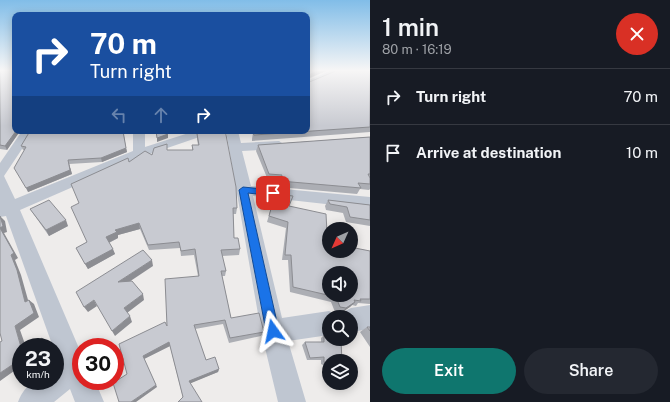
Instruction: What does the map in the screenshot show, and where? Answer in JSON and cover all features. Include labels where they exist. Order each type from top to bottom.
[{"type":"street","points":[[0,174],[26,134]]},
{"type":"street","points":[[139,134],[139,153]]},
{"type":"street","points":[[5,209],[139,153],[198,134]]},
{"type":"street","points":[[292,402],[273,331],[243,190],[235,139],[293,144]]},
{"type":"street","points":[[0,180],[5,209],[72,363]]},
{"type":"street","points":[[243,190],[370,203]]},
{"type":"street","points":[[358,319],[370,317]]},
{"type":"street","points":[[273,331],[322,324]]},
{"type":"street","points":[[32,402],[72,370]]},
{"type":"street","points":[[84,390],[90,402]]},
{"type":"building","points":[[0,89],[12,89],[12,134],[14,134],[5,146],[0,145]]},
{"type":"building","points":[[310,89],[370,89],[370,127],[310,131]]},
{"type":"building","points":[[28,134],[124,134],[126,148],[101,158],[68,160],[70,170],[26,188],[14,168],[26,147],[21,146]]},
{"type":"building","points":[[156,134],[168,134],[157,138]]},
{"type":"building","points":[[197,134],[226,134],[236,187],[237,208],[233,208],[234,238],[238,238],[240,249],[221,250],[226,271],[221,271],[231,318],[259,313],[264,332],[230,338],[225,320],[194,325],[206,360],[215,357],[219,369],[189,381],[202,402],[178,402],[183,397],[169,342],[143,356],[156,385],[131,402],[119,402],[115,390],[124,390],[124,376],[127,374],[124,363],[124,342],[165,322],[167,326],[165,279],[199,276],[195,249],[181,251],[179,242],[148,245],[139,223],[115,230],[117,232],[106,237],[113,249],[85,264],[76,248],[87,242],[71,207],[79,203],[71,184],[128,158],[129,162],[145,151],[152,155],[154,148],[167,144],[167,150],[193,150],[192,145],[199,145]]},
{"type":"building","points":[[370,137],[370,174],[368,174],[370,184],[358,183],[361,188],[280,181],[282,175],[269,174],[258,145]]},
{"type":"building","points":[[275,194],[293,196],[289,206],[326,214],[326,222],[322,222],[322,258],[358,258],[358,249],[370,251],[370,299],[360,299],[361,301],[358,301],[358,266],[322,266],[322,294],[293,287],[291,255],[285,255],[288,222],[269,216]]},
{"type":"building","points":[[49,200],[66,220],[46,230],[30,209]]},
{"type":"building","points":[[328,200],[370,205],[370,220],[350,217],[347,207],[330,204]]},
{"type":"building","points":[[0,216],[3,226],[0,228]]},
{"type":"building","points":[[0,228],[14,253],[11,255],[17,270],[25,302],[29,300],[34,313],[15,326],[18,338],[12,338],[12,365],[0,373],[0,342],[2,341],[0,333]]},
{"type":"building","points":[[143,250],[152,260],[118,282],[132,281],[143,294],[124,308],[130,316],[112,331],[94,300],[84,307],[76,292]]},
{"type":"building","points":[[338,302],[355,302],[346,308],[340,307]]},
{"type":"building","points":[[305,342],[322,342],[322,346],[341,346],[342,354],[322,354],[322,357],[310,358]]},
{"type":"route","points":[[273,193],[243,190],[273,331]]}]
